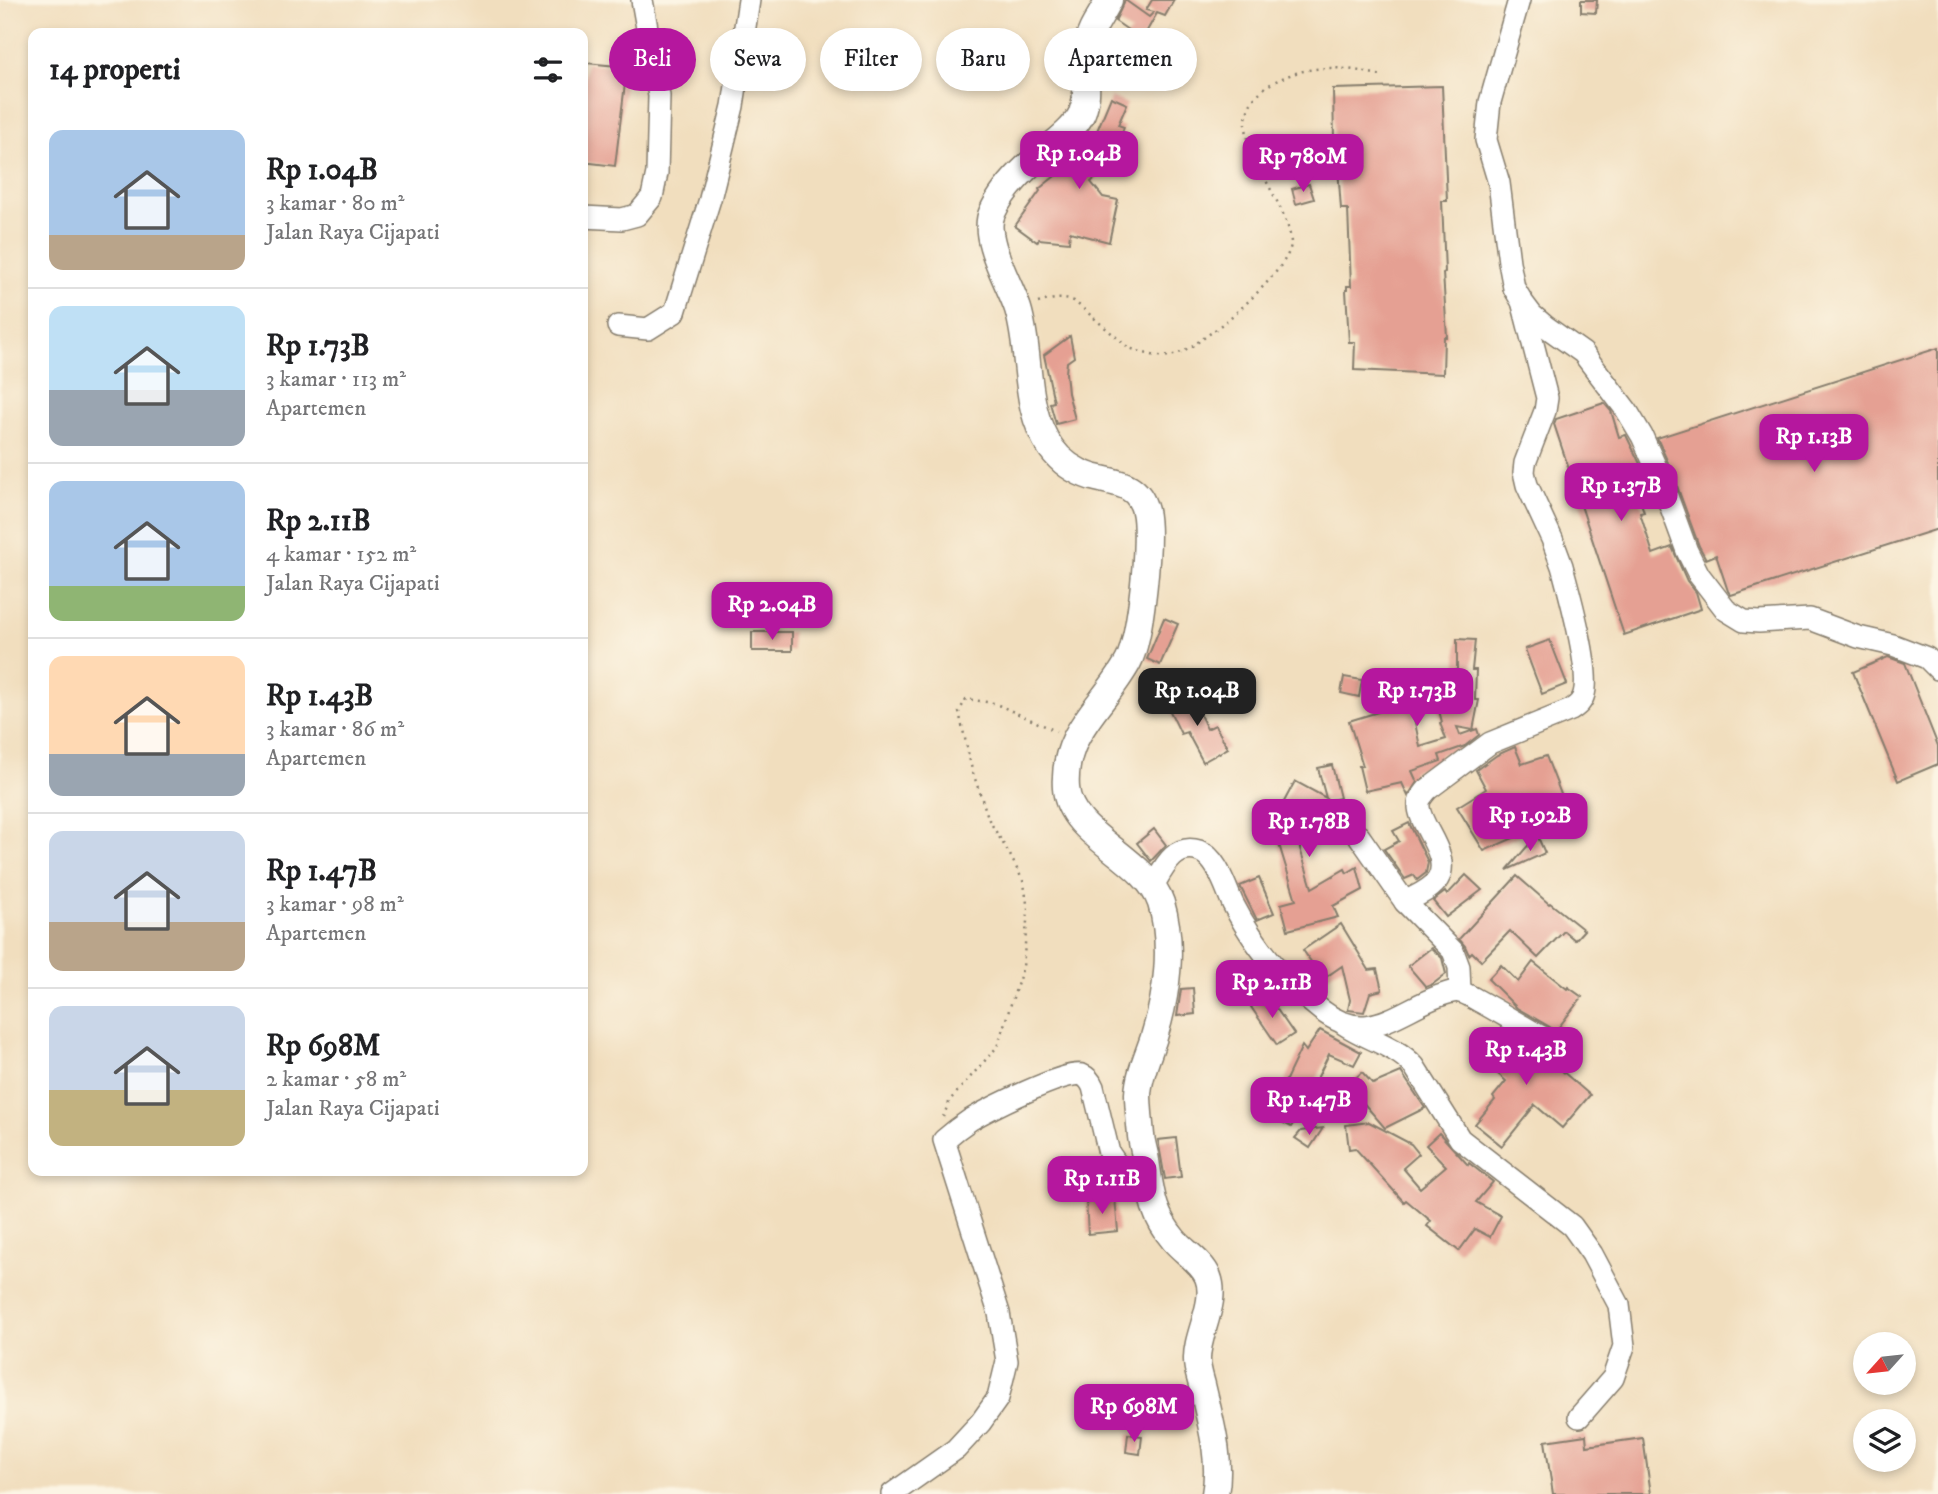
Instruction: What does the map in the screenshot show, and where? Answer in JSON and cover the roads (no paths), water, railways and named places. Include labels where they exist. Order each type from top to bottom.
[{"type":"main road","points":[[1109,0],[1086,46],[1087,97],[1082,113],[1076,123],[1010,184],[990,216],[989,230],[1018,309],[1034,411],[1041,431],[1052,450],[1064,462],[1078,472],[1129,487],[1144,505],[1146,555],[1135,645],[1128,662],[1074,739],[1068,753],[1066,795],[1072,808],[1085,824],[1153,886],[1165,921],[1168,962],[1159,1019],[1142,1071],[1138,1095],[1141,1136],[1150,1191],[1161,1223],[1208,1277],[1208,1306],[1196,1361],[1215,1449],[1215,1494]]},
{"type":"street","points":[[588,217],[622,219],[638,215],[653,197],[657,173],[659,96],[642,0]]},
{"type":"street","points":[[618,326],[648,329],[675,312],[710,199],[733,106],[749,0]]},
{"type":"street","points":[[1519,0],[1490,103],[1486,140],[1499,183],[1514,288],[1522,303],[1545,326],[1583,353],[1627,411],[1643,436],[1687,551],[1699,575],[1726,610],[1744,621],[1810,620],[1927,658],[1938,669]]},
{"type":"street","points":[[1405,902],[1432,886],[1439,876],[1439,856],[1420,813],[1419,805],[1427,790],[1490,743],[1571,710],[1581,702],[1585,690],[1585,669],[1562,566],[1525,480],[1525,463],[1545,411],[1546,398],[1522,303]]},
{"type":"street","points":[[1359,836],[1405,902],[1453,951],[1459,967],[1460,992]]},
{"type":"street","points":[[1153,886],[1170,858],[1185,850],[1201,851],[1220,875],[1234,906],[1264,953],[1293,987],[1323,1012],[1360,1035],[1379,1042],[1408,1059],[1460,1139],[1572,1226],[1592,1254],[1619,1305],[1624,1346],[1613,1378],[1579,1417]]},
{"type":"street","points":[[1344,1024],[1368,1026],[1387,1021],[1427,1001],[1452,992],[1460,992],[1544,1038]]},
{"type":"street","points":[[892,1494],[956,1450],[981,1423],[998,1398],[1007,1361],[999,1313],[944,1140],[976,1117],[1048,1082],[1082,1074],[1090,1080],[1093,1087],[1113,1161],[1150,1191]]}]
